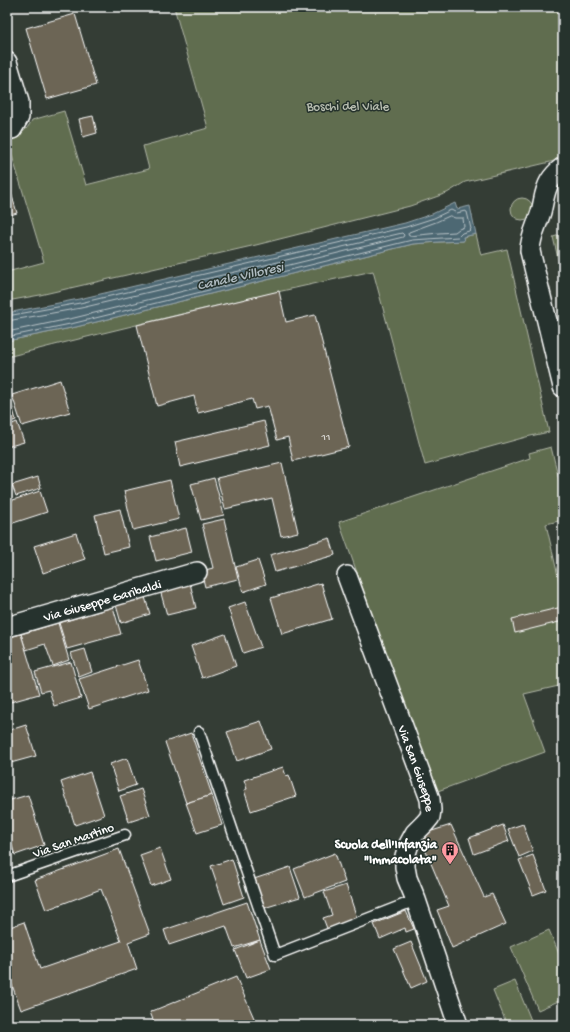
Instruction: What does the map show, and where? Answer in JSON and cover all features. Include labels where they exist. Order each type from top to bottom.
[{"type":"street","points":[[7,62],[19,102],[19,117],[9,129]]},
{"type":"street","points":[[563,167],[556,173],[545,192],[541,210],[532,235],[530,251],[563,387]]},
{"type":"street","name":"Via Giuseppe Garibaldi","points":[[7,627],[197,572]]},
{"type":"street","name":"Via San Giuseppe","points":[[347,576],[430,799],[430,818],[415,833],[409,844],[405,856],[405,867],[407,878],[416,900],[458,1025]]},
{"type":"lane","points":[[199,732],[276,955],[416,900]]},
{"type":"lane","name":"Via San Martino","points":[[7,876],[125,835]]},
{"type":"green space","name":"Boschi del Viale","points":[[174,7],[563,7],[563,159],[465,182],[447,193],[410,206],[256,245],[40,295],[7,301],[7,272],[44,262],[7,139],[22,132],[32,120],[64,111],[86,185],[149,169],[143,146],[208,128]]},
{"type":"green space","points":[[522,198],[530,201],[533,209],[530,217],[522,220],[514,217],[511,209],[514,201]]},
{"type":"green space","points":[[476,234],[481,255],[507,249],[549,432],[425,465],[373,271],[190,312],[7,357],[7,341],[76,327],[413,244],[463,241],[463,237]]},
{"type":"green space","points":[[563,234],[563,280],[553,237]]},
{"type":"green space","points":[[551,447],[563,496],[563,520],[546,524],[563,598],[563,685],[524,694],[545,752],[435,792],[339,522],[530,458],[529,453]]},
{"type":"green space","points":[[549,930],[563,963],[563,999],[538,1010],[511,947]]},
{"type":"green space","points":[[515,981],[533,1025],[507,1025],[493,990]]},
{"type":"water","name":"Canale Villoresi","points":[[455,203],[457,209],[470,206],[476,234],[463,237],[464,241],[413,244],[76,327],[7,341],[7,313],[79,299],[405,223],[432,214]]},
{"type":"building","points":[[75,14],[96,85],[47,99],[26,28]]},
{"type":"building","points":[[93,116],[97,133],[83,137],[79,119]]},
{"type":"building","points":[[7,179],[17,213],[7,216]]},
{"type":"building","points":[[279,291],[286,322],[315,315],[349,447],[293,461],[288,437],[277,440],[268,406],[255,409],[252,399],[198,413],[194,396],[157,406],[137,325]]},
{"type":"building","points":[[60,380],[70,412],[22,426],[12,395]]},
{"type":"building","points":[[9,396],[16,420],[7,423],[7,397]]},
{"type":"building","points":[[264,421],[270,445],[180,467],[175,442]]},
{"type":"building","points":[[17,422],[24,442],[7,447],[7,426]]},
{"type":"building","points":[[282,463],[298,532],[281,536],[272,498],[225,509],[217,478]]},
{"type":"building","points":[[38,477],[41,488],[16,496],[12,485]]},
{"type":"building","points":[[214,478],[224,515],[201,520],[191,484]]},
{"type":"building","points":[[170,480],[179,519],[133,530],[124,491]]},
{"type":"building","points":[[40,491],[47,512],[7,525],[7,502]]},
{"type":"building","points":[[120,509],[129,547],[104,553],[95,515]]},
{"type":"building","points":[[224,519],[238,579],[205,587],[201,571],[213,568],[202,524]]},
{"type":"building","points":[[186,528],[192,552],[156,561],[150,537]]},
{"type":"building","points":[[76,533],[85,559],[43,573],[34,546]]},
{"type":"building","points":[[330,538],[335,555],[275,572],[270,555]]},
{"type":"building","points":[[258,560],[266,584],[243,592],[236,567]]},
{"type":"building","points":[[190,583],[196,608],[167,615],[160,590]]},
{"type":"building","points":[[321,583],[332,619],[282,634],[271,598]]},
{"type":"building","points":[[145,597],[150,614],[121,623],[116,605]]},
{"type":"building","points":[[245,602],[261,647],[243,653],[228,608]]},
{"type":"building","points":[[113,607],[121,634],[67,649],[59,623]]},
{"type":"building","points":[[562,607],[563,621],[515,633],[512,619]]},
{"type":"building","points":[[58,623],[69,660],[53,666],[45,644],[26,650],[21,634]]},
{"type":"building","points":[[21,634],[39,694],[7,703],[7,638]]},
{"type":"building","points":[[225,634],[236,666],[202,678],[191,646]]},
{"type":"building","points":[[85,649],[92,672],[79,677],[71,653]]},
{"type":"building","points":[[138,660],[148,690],[89,709],[79,679]]},
{"type":"building","points":[[71,662],[81,698],[54,706],[49,690],[41,692],[35,672]]},
{"type":"building","points":[[261,721],[271,749],[237,761],[227,732]]},
{"type":"building","points":[[26,725],[36,756],[7,764],[7,731]]},
{"type":"building","points":[[191,733],[212,795],[186,803],[165,742]]},
{"type":"building","points":[[127,758],[136,785],[119,791],[110,764]]},
{"type":"building","points":[[283,767],[286,776],[289,775],[296,796],[251,811],[244,790],[247,789],[244,780]]},
{"type":"building","points":[[90,772],[104,815],[75,825],[61,782]]},
{"type":"building","points":[[141,789],[150,815],[129,822],[120,796]]},
{"type":"building","points":[[28,795],[44,845],[15,855],[7,830],[7,801]]},
{"type":"building","points":[[212,795],[222,825],[197,833],[186,803]]},
{"type":"building","points":[[523,824],[533,851],[519,857],[508,829]]},
{"type":"building","name":"Scuola dell'Infanzia \"Immacolata\"","points":[[451,825],[484,897],[492,894],[506,924],[452,948],[437,910],[449,906],[419,835]]},
{"type":"building","points":[[503,825],[509,841],[474,854],[469,838]]},
{"type":"building","points":[[160,848],[171,879],[151,886],[140,855]]},
{"type":"building","points":[[119,849],[150,934],[128,942],[137,969],[21,1010],[7,971],[7,928],[24,922],[40,969],[121,941],[101,889],[46,910],[35,880]]},
{"type":"building","points":[[335,853],[345,882],[305,897],[294,869]]},
{"type":"building","points":[[533,855],[546,890],[533,895],[519,860]]},
{"type":"building","points":[[232,859],[244,897],[224,904],[211,866]]},
{"type":"building","points":[[290,867],[300,897],[264,908],[254,879]]},
{"type":"building","points":[[346,885],[358,921],[328,931],[323,918],[332,915],[324,892]]},
{"type":"building","points":[[247,902],[260,940],[234,948],[226,926],[169,945],[164,930]]},
{"type":"building","points":[[406,911],[414,929],[406,932],[405,928],[380,939],[374,924]]},
{"type":"building","points":[[260,940],[271,969],[246,978],[235,950]]},
{"type":"building","points":[[411,942],[427,981],[411,988],[394,949]]},
{"type":"building","points":[[236,977],[257,1025],[229,1025],[228,1021],[219,1025],[155,1025],[150,1012]]},
{"type":"building","points":[[445,1019],[447,1025],[428,1025]]},
{"type":"place","name":"Scuola dell'Infanzia \"Immacolata\"","points":[[450,865]]}]
